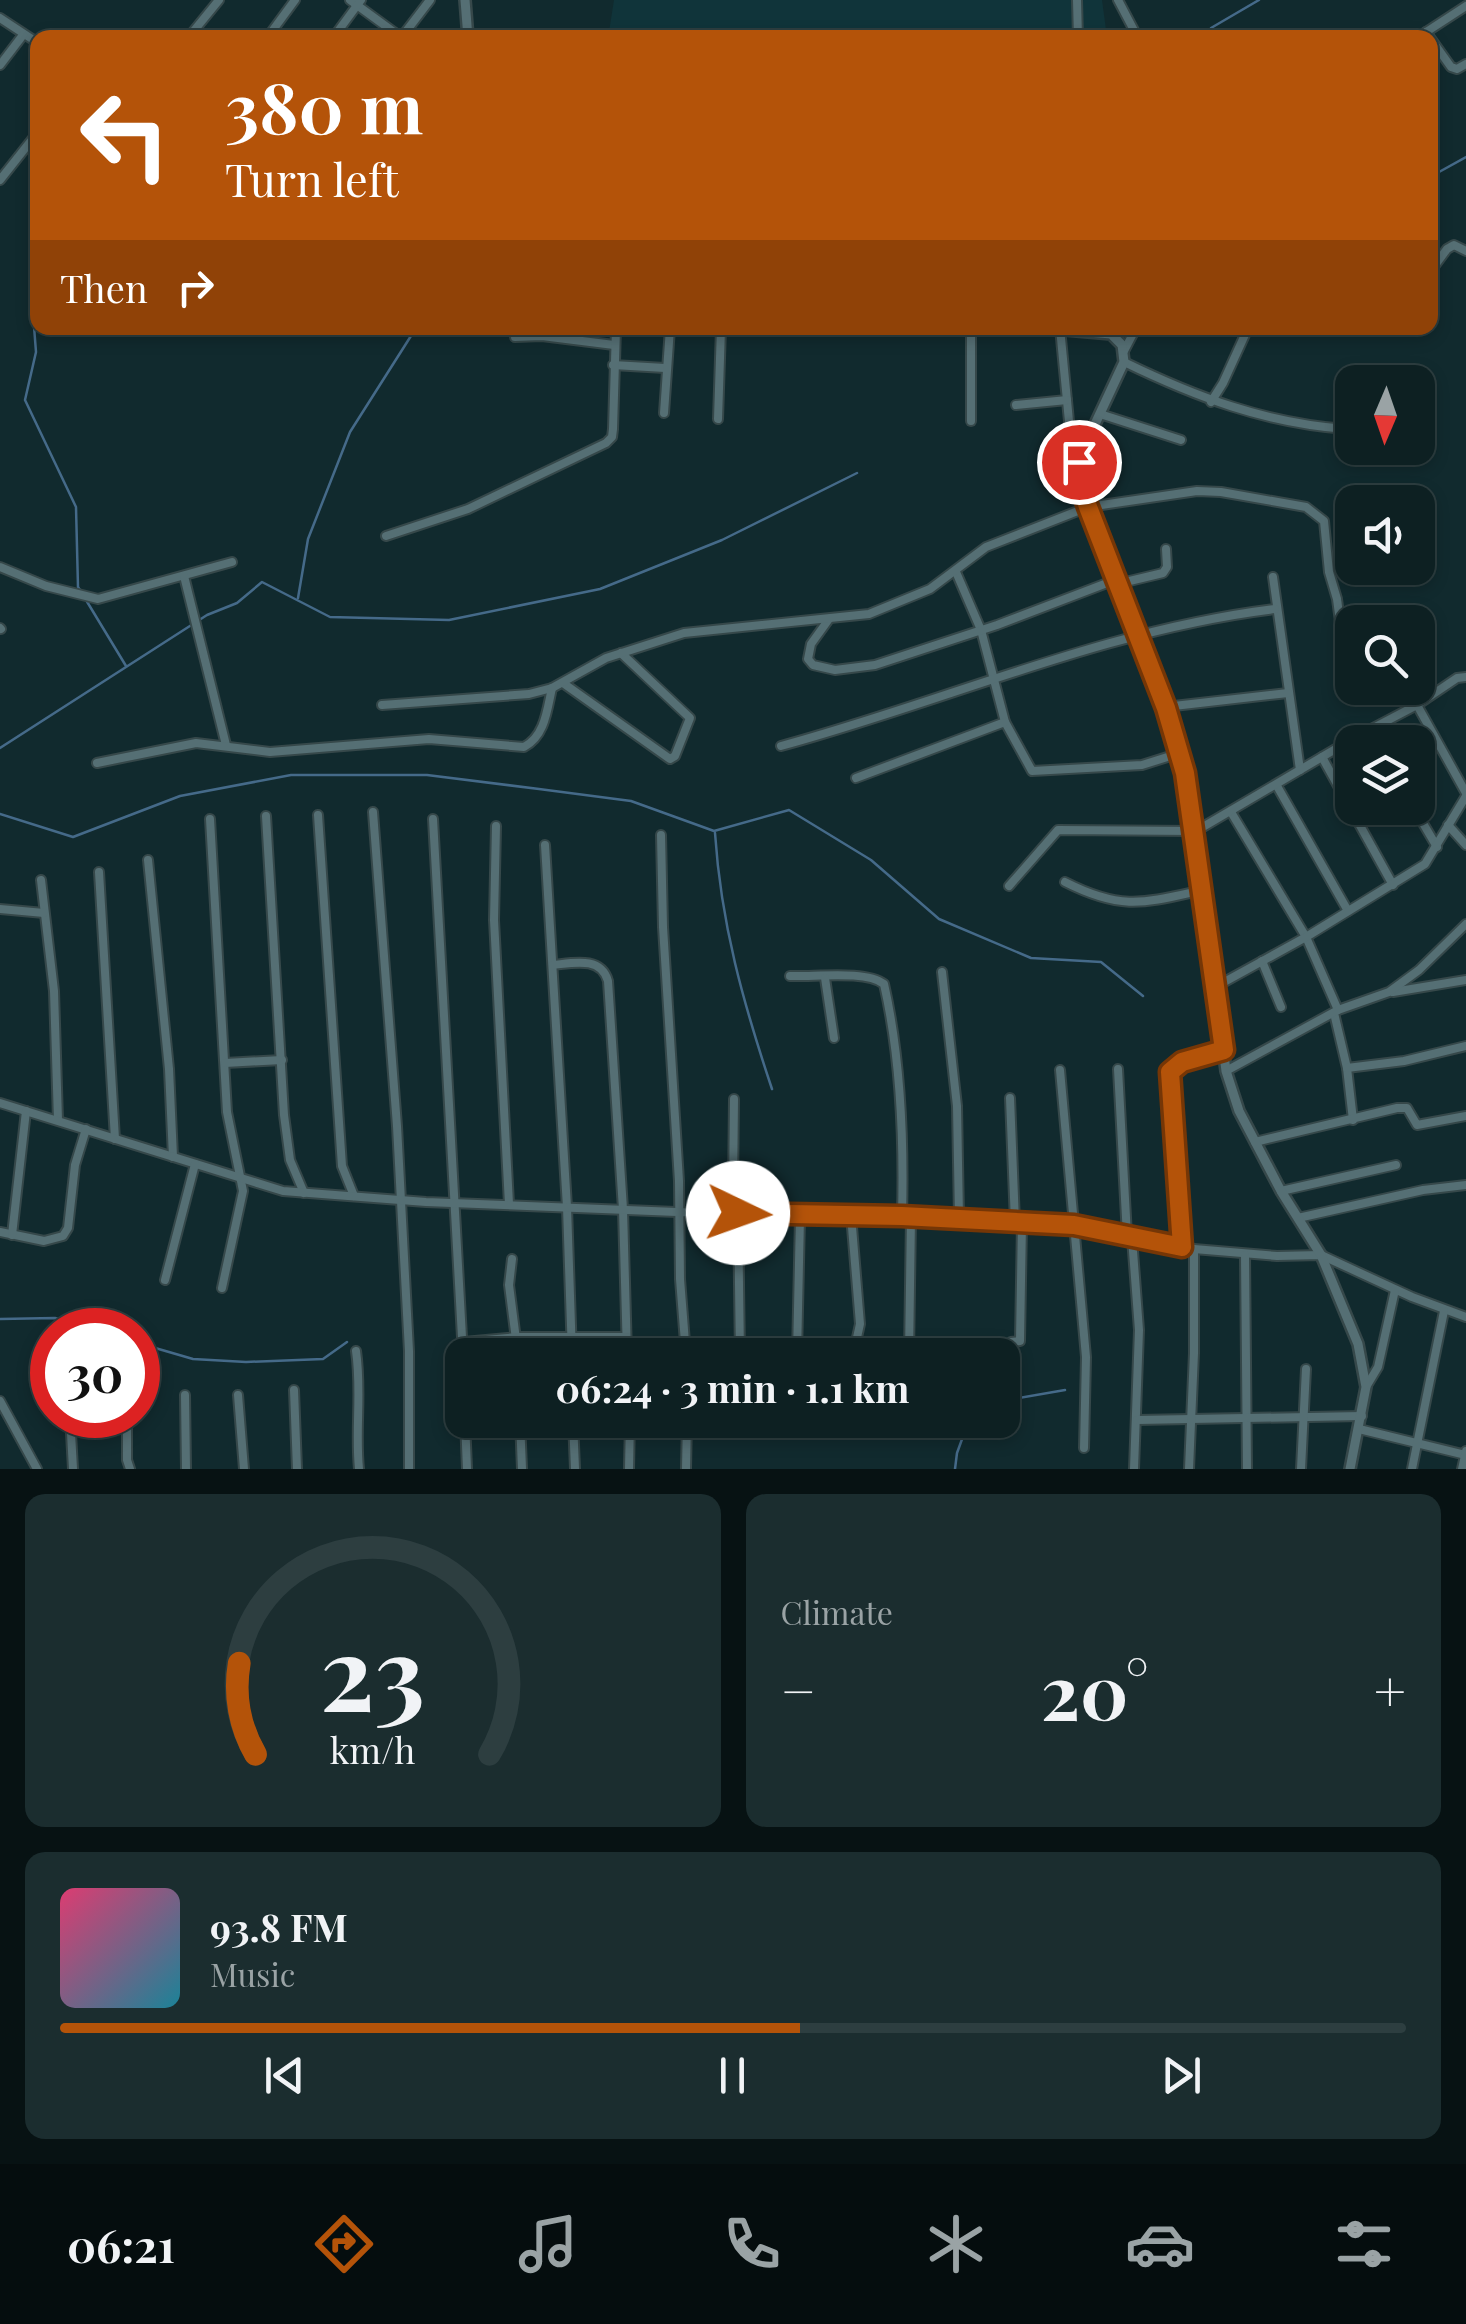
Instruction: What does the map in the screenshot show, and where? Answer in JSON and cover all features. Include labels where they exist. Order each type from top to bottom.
[{"type":"street","points":[[195,30],[219,0]]},
{"type":"street","points":[[273,30],[295,0]]},
{"type":"street","points":[[407,30],[430,0]]},
{"type":"street","points":[[465,0],[467,30]]},
{"type":"street","points":[[1077,0],[1078,30]]},
{"type":"street","points":[[1132,0],[1119,2],[1134,30]]},
{"type":"street","points":[[338,30],[356,2],[393,30]]},
{"type":"street","points":[[1430,30],[1466,6]]},
{"type":"street","points":[[0,18],[30,39]]},
{"type":"street","points":[[0,66],[23,36]]},
{"type":"street","points":[[1438,53],[1451,67],[1466,64]]},
{"type":"street","points":[[0,180],[30,142]]},
{"type":"street","points":[[1438,260],[1454,245],[1466,251]]},
{"type":"street","points":[[386,536],[468,509],[606,443],[613,429],[615,335]]},
{"type":"street","points":[[664,414],[669,335]]},
{"type":"street","points":[[718,419],[720,335]]},
{"type":"street","points":[[971,335],[971,421]]},
{"type":"street","points":[[1061,335],[1071,442],[1079,462],[1080,483],[1180,753],[1196,831],[1226,1071],[1255,1142],[1320,1255],[1364,1363],[1366,1388],[1350,1469]]},
{"type":"street","points":[[1112,335],[1124,357],[1210,402],[1274,420],[1335,428]]},
{"type":"street","points":[[1079,462],[1131,335]]},
{"type":"street","points":[[1210,402],[1245,335]]},
{"type":"street","points":[[515,337],[542,336],[614,346]]},
{"type":"street","points":[[612,365],[665,368]]},
{"type":"street","points":[[1016,404],[1067,400]]},
{"type":"street","points":[[1100,414],[1180,440]]},
{"type":"street","points":[[382,705],[508,697],[552,688],[621,653],[684,633],[869,614],[930,589],[986,547],[1088,507],[1197,491],[1306,507],[1324,521],[1329,572],[1338,605]]},
{"type":"street","points":[[829,619],[808,658],[821,668],[875,665],[1116,582],[1163,573],[1168,566],[1166,549]]},
{"type":"street","points":[[0,567],[46,586],[98,599],[232,562]]},
{"type":"street","points":[[956,572],[981,630],[1005,722],[1032,770],[1142,766],[1180,753]]},
{"type":"street","points":[[184,576],[226,745]]},
{"type":"street","points":[[1273,578],[1300,770]]},
{"type":"street","points":[[781,746],[837,732],[1136,634],[1275,609]]},
{"type":"street","points":[[563,683],[670,759],[675,756],[690,718],[621,653]]},
{"type":"street","points":[[1435,693],[1457,678],[1466,677]]},
{"type":"street","points":[[97,763],[196,742],[270,752],[429,739],[524,747],[539,734],[552,688]]},
{"type":"street","points":[[1166,708],[1288,692]]},
{"type":"street","points":[[1216,986],[1393,885],[1425,864],[1437,847],[1466,795],[1418,705],[1380,725]]},
{"type":"street","points":[[856,778],[1005,722]]},
{"type":"street","points":[[1009,886],[1058,830],[1196,831],[1335,750]]},
{"type":"street","points":[[1322,758],[1393,885]]},
{"type":"street","points":[[1277,786],[1348,911]]},
{"type":"street","points":[[373,812],[409,1350],[408,1469]]},
{"type":"street","points":[[1231,812],[1306,938],[1336,1012],[1352,1120]]},
{"type":"street","points":[[318,815],[342,1166],[354,1196]]},
{"type":"street","points":[[266,816],[290,1160],[304,1193]]},
{"type":"street","points":[[210,819],[230,1136],[243,1190],[222,1288]]},
{"type":"street","points":[[433,819],[464,1338]]},
{"type":"street","points":[[1424,825],[1437,847]]},
{"type":"street","points":[[1448,825],[1466,845]]},
{"type":"street","points":[[496,826],[494,920],[509,1204]]},
{"type":"street","points":[[660,836],[685,1338]]},
{"type":"street","points":[[545,845],[572,1336]]},
{"type":"street","points":[[148,860],[169,1070],[173,1157]]},
{"type":"street","points":[[99,872],[115,1140]]},
{"type":"street","points":[[41,880],[54,990],[58,1120]]},
{"type":"street","points":[[1066,882],[1099,898],[1126,903],[1153,902],[1204,890]]},
{"type":"street","points":[[0,909],[44,913]]},
{"type":"street","points":[[1389,992],[1419,970],[1466,924]]},
{"type":"street","points":[[1262,962],[1281,1007]]},
{"type":"street","points":[[512,1259],[509,1285],[518,1338],[626,1337],[623,1209],[608,980],[606,972],[594,964],[553,964]]},
{"type":"street","points":[[942,972],[957,1106],[959,1218]]},
{"type":"street","points":[[790,976],[858,976],[884,984],[903,1149],[909,1338]]},
{"type":"street","points":[[825,978],[834,1038]]},
{"type":"street","points":[[1226,1071],[1336,1012],[1389,992],[1466,980]]},
{"type":"street","points":[[1347,1068],[1404,1061],[1466,1046]]},
{"type":"street","points":[[1182,1247],[1170,1072],[1182,1062],[1224,1050]]},
{"type":"street","points":[[225,1063],[282,1060]]},
{"type":"street","points":[[1118,1069],[1138,1330],[1134,1469]]},
{"type":"street","points":[[1060,1070],[1086,1357],[1084,1448]]},
{"type":"street","points":[[1010,1098],[1019,1222],[1020,1338]]},
{"type":"street","points":[[734,1099],[733,1189],[738,1213],[741,1338]]},
{"type":"street","points":[[0,1103],[258,1185],[304,1193],[681,1212],[906,1216],[1074,1225],[1194,1250],[1244,1255],[1320,1255],[1444,1311],[1466,1317]]},
{"type":"street","points":[[1255,1142],[1402,1107],[1417,1125],[1466,1116]]},
{"type":"street","points":[[12,1236],[26,1111]]},
{"type":"street","points":[[0,1232],[44,1241],[63,1236],[68,1228],[76,1165],[86,1129]]},
{"type":"street","points":[[165,1280],[194,1164]]},
{"type":"street","points":[[1282,1191],[1396,1165]]},
{"type":"street","points":[[1298,1218],[1424,1190],[1466,1185]]},
{"type":"street","points":[[850,1215],[858,1338]]},
{"type":"street","points":[[798,1338],[800,1216]]},
{"type":"street","points":[[1189,1469],[1194,1250]]},
{"type":"street","points":[[1244,1255],[1248,1469]]},
{"type":"street","points":[[1366,1388],[1378,1367],[1395,1290]]},
{"type":"street","points":[[1412,1469],[1444,1311]]},
{"type":"street","points":[[356,1351],[360,1375],[356,1438],[359,1469]]},
{"type":"street","points":[[1301,1469],[1306,1369]]},
{"type":"street","points":[[294,1390],[297,1469]]},
{"type":"street","points":[[238,1394],[244,1469]]},
{"type":"street","points":[[185,1395],[186,1469]]},
{"type":"street","points":[[2,1409],[38,1469]]},
{"type":"street","points":[[1137,1420],[1362,1416]]},
{"type":"street","points":[[1359,1428],[1466,1454],[1462,1469]]},
{"type":"street","points":[[71,1438],[73,1469]]},
{"type":"street","points":[[127,1438],[130,1469]]},
{"type":"street","points":[[466,1438],[467,1469]]},
{"type":"street","points":[[521,1438],[522,1469]]},
{"type":"street","points":[[574,1438],[575,1469]]},
{"type":"street","points":[[629,1469],[630,1438]]},
{"type":"street","points":[[686,1469],[687,1438]]},
{"type":"shaded area","points":[[614,0],[1102,0],[1106,30],[609,30]]},
{"type":"waterway","points":[[1211,28],[1259,0]]},
{"type":"waterway","points":[[1438,173],[1466,157]]},
{"type":"waterway","points":[[35,335],[36,352],[25,400],[76,507],[78,587],[82,593]]},
{"type":"waterway","points":[[298,598],[308,539],[350,432],[412,335]]},
{"type":"waterway","points":[[0,748],[207,615],[237,603],[262,582],[330,617],[449,620],[600,589],[722,540],[857,473]]},
{"type":"waterway","points":[[86,600],[126,666]]},
{"type":"waterway","points":[[0,814],[73,837],[180,796],[291,775],[427,775],[631,801],[714,831],[789,810],[871,860],[939,919],[1031,958],[1101,962],[1143,996]]},
{"type":"waterway","points":[[715,833],[722,899],[735,963],[772,1089]]},
{"type":"waterway","points":[[0,1319],[30,1318]]},
{"type":"waterway","points":[[160,1349],[193,1359],[323,1359],[347,1342]]},
{"type":"waterway","points":[[1020,1398],[1065,1390]]},
{"type":"waterway","points":[[955,1469],[962,1438]]},
{"type":"route","points":[[738,1213],[1074,1225],[1182,1247],[1170,1072],[1182,1062],[1224,1050],[1196,831],[1180,753],[1088,507],[1080,483],[1079,462]]}]
